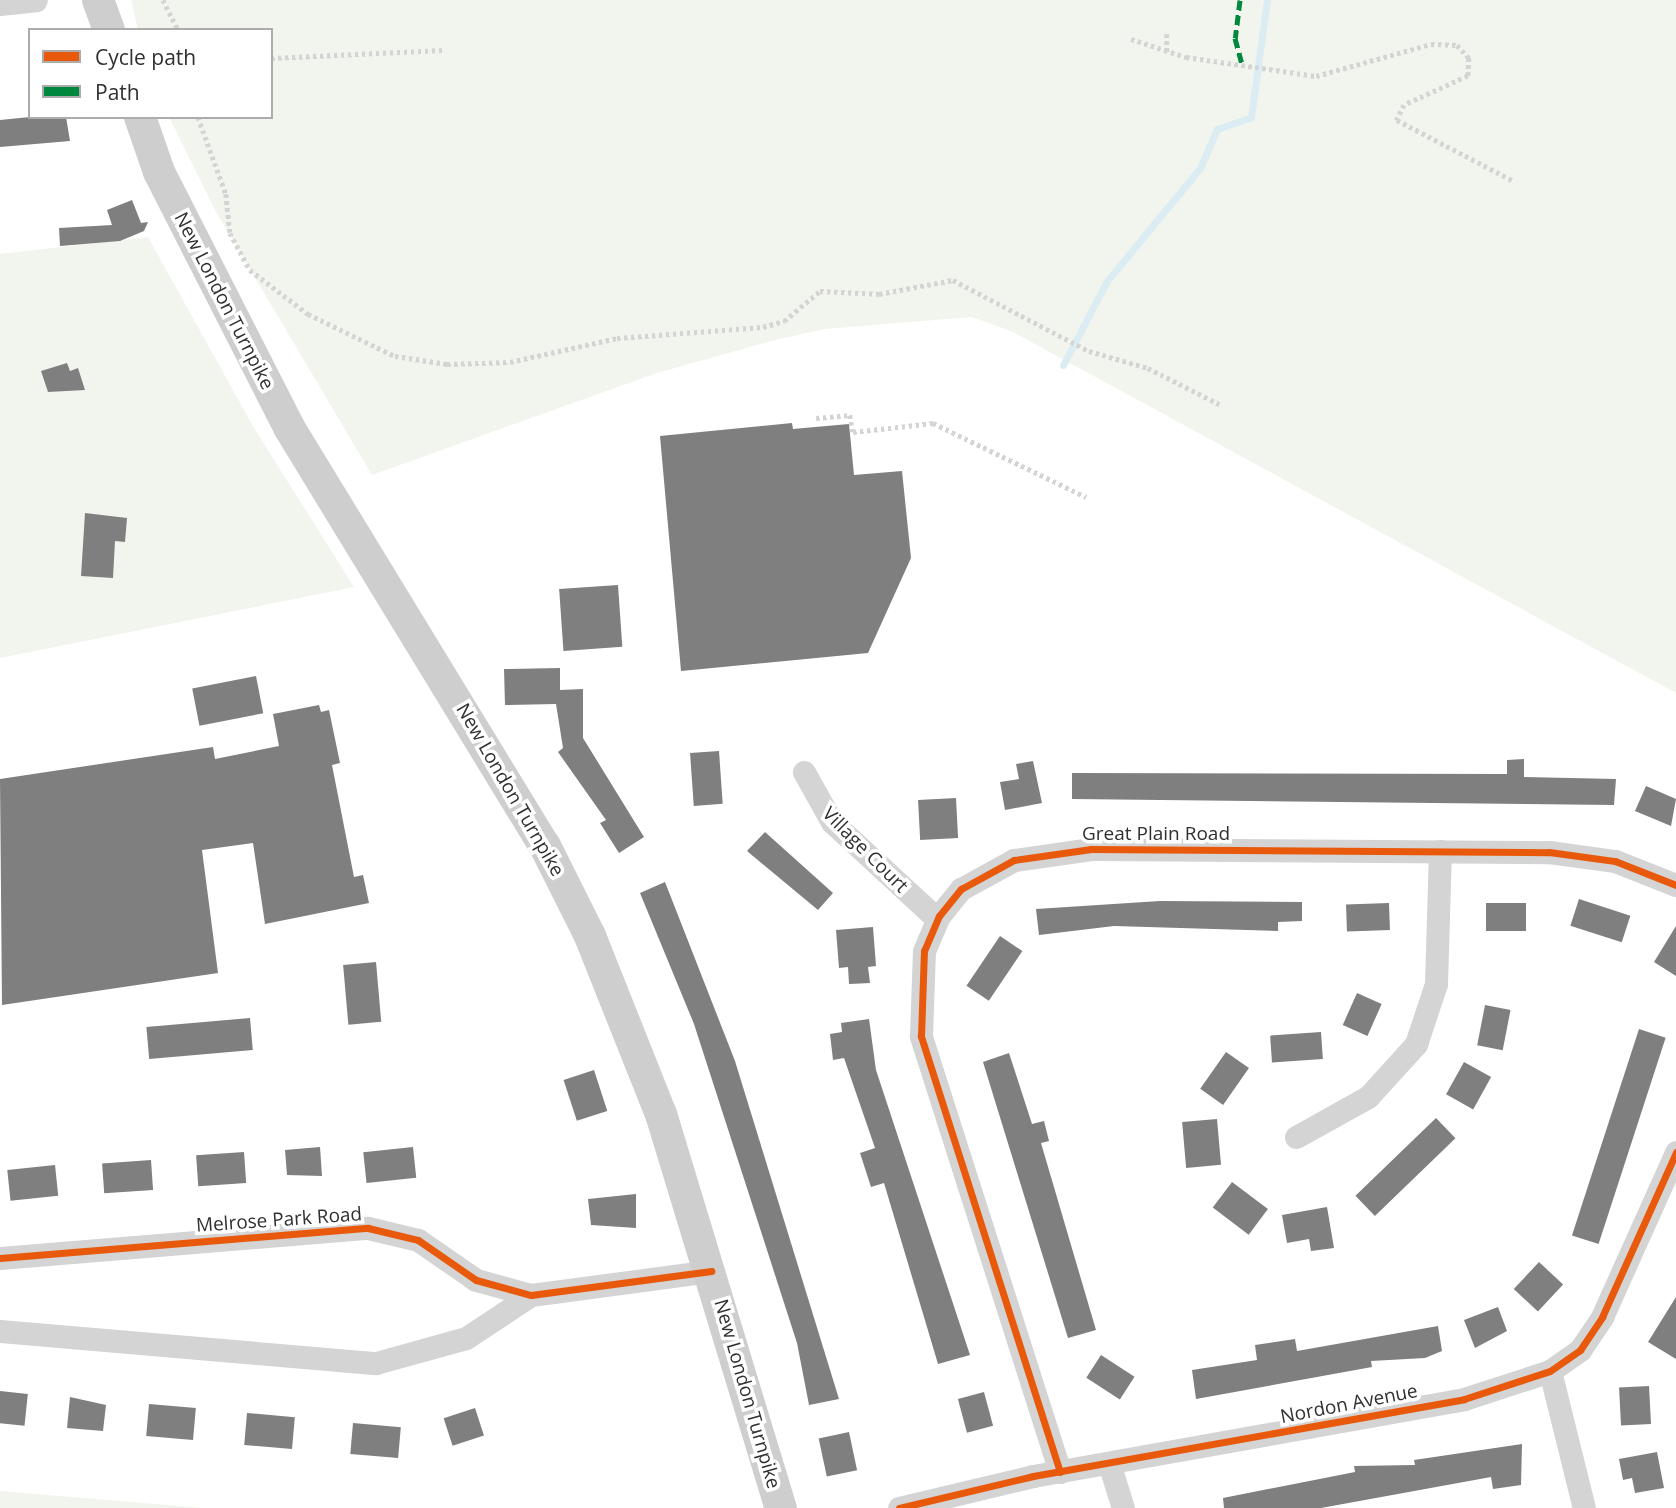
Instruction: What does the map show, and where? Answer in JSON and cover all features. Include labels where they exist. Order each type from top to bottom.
[{"type":"main road","points":[[98,0],[108,28]]},
{"type":"main road","name":"New London Turnpike","points":[[141,119],[159,172],[290,429],[538,834],[590,936],[661,1114],[780,1508]]},
{"type":"street","points":[[0,4],[36,0]]},
{"type":"street","name":"Village Court","points":[[804,772],[832,822],[937,919]]},
{"type":"street","points":[[1296,1137],[1368,1097],[1416,1044],[1436,984],[1440,851]]},
{"type":"street","name":"Great Plain Road","points":[[1060,1472],[923,1046],[920,976],[937,919],[983,873],[1049,852],[1440,851],[1597,858],[1676,885]]},
{"type":"street","name":"Nordon Avenue","points":[[898,1508],[1060,1472],[1464,1399],[1550,1371],[1584,1346],[1602,1317],[1676,1152]]},
{"type":"street","name":"Melrose Park Road","points":[[0,1258],[368,1228],[418,1240],[476,1280],[531,1295],[710,1271]]},
{"type":"street","name":"Melrose Park Road","points":[[0,1331],[376,1363],[466,1338],[531,1295]]},
{"type":"street","points":[[1550,1371],[1584,1508]]},
{"type":"street","points":[[1109,1463],[1123,1508]]},
{"type":"path","points":[[163,0],[177,28]]},
{"type":"path","points":[[1167,34],[1167,52]]},
{"type":"path","points":[[1131,39],[1167,52],[1264,68],[1329,75],[1432,44],[1457,45],[1469,58],[1468,76],[1404,105],[1397,120],[1513,180]]},
{"type":"path","points":[[273,58],[443,50]]},
{"type":"path","points":[[199,119],[226,194],[233,240],[250,270],[308,314],[395,356],[499,362],[617,338],[763,327],[784,321],[820,292],[879,294],[953,280],[1090,351],[1148,368],[1219,404]]},
{"type":"path","points":[[816,418],[850,415],[853,432],[933,423],[998,458],[1086,497]]},
{"type":"shaded area","points":[[131,0],[1676,0],[1676,693],[1011,331],[972,317],[824,329],[775,340],[657,373],[372,475],[216,212],[170,119],[273,119],[273,28],[138,28]]},
{"type":"shaded area","points":[[148,237],[254,428],[354,587],[0,658],[0,254]]},
{"type":"shaded area","points":[[0,1491],[203,1508],[0,1508]]},
{"type":"building","points":[[28,117],[66,119],[70,141],[0,147],[0,120]]},
{"type":"building","points":[[132,200],[141,223],[148,222],[144,231],[120,241],[60,246],[59,228],[112,225],[107,210]]},
{"type":"building","points":[[67,363],[70,371],[78,368],[85,390],[48,392],[41,371]]},
{"type":"building","points":[[792,423],[793,429],[849,424],[854,475],[902,471],[911,558],[868,653],[681,671],[660,436]]},
{"type":"building","points":[[85,513],[127,518],[125,542],[115,541],[113,578],[81,576]]},
{"type":"building","points":[[618,585],[622,647],[563,651],[559,589]]},
{"type":"building","points":[[560,668],[560,690],[583,689],[583,738],[644,837],[619,853],[600,823],[606,820],[558,752],[563,748],[556,704],[505,705],[504,669]]},
{"type":"building","points":[[256,676],[263,713],[199,726],[192,688]]},
{"type":"building","points":[[319,705],[321,712],[329,710],[340,763],[332,765],[354,877],[363,875],[369,903],[265,924],[253,843],[202,850],[218,973],[2,1005],[0,779],[213,747],[215,759],[279,746],[273,714]]},
{"type":"building","points":[[719,751],[723,804],[694,806],[690,753]]},
{"type":"building","points":[[1524,759],[1524,777],[1616,779],[1614,805],[1072,799],[1072,773],[1507,774],[1507,760]]},
{"type":"building","points":[[1033,761],[1042,803],[1005,810],[1000,782],[1019,779],[1016,764]]},
{"type":"building","points":[[1646,786],[1676,799],[1671,826],[1635,811]]},
{"type":"building","points":[[956,798],[958,838],[920,840],[918,800]]},
{"type":"building","points":[[765,832],[833,893],[818,910],[747,851]]},
{"type":"building","points":[[665,882],[735,1061],[839,1399],[809,1405],[797,1343],[694,1024],[640,893]]},
{"type":"building","points":[[1579,899],[1630,916],[1622,942],[1570,926]]},
{"type":"building","points":[[1160,901],[1302,902],[1302,921],[1278,922],[1278,931],[1114,926],[1039,935],[1036,909]]},
{"type":"building","points":[[1389,903],[1390,930],[1347,931],[1346,905]]},
{"type":"building","points":[[1486,903],[1526,903],[1526,931],[1486,931]]},
{"type":"building","points":[[1676,926],[1676,976],[1654,962]]},
{"type":"building","points":[[873,927],[876,966],[868,967],[870,983],[849,984],[848,967],[839,968],[836,930]]},
{"type":"building","points":[[1000,936],[1022,951],[989,1001],[966,986]]},
{"type":"building","points":[[376,962],[381,1022],[348,1025],[343,965]]},
{"type":"building","points":[[1357,993],[1382,1004],[1367,1036],[1343,1025]]},
{"type":"building","points":[[1485,1005],[1511,1010],[1503,1050],[1477,1045]]},
{"type":"building","points":[[250,1018],[253,1050],[149,1059],[146,1027]]},
{"type":"building","points":[[869,1019],[876,1070],[970,1355],[938,1364],[884,1183],[871,1187],[860,1153],[875,1148],[844,1058],[833,1060],[830,1034],[842,1032],[841,1023]]},
{"type":"building","points":[[1639,1029],[1666,1038],[1599,1244],[1572,1235]]},
{"type":"building","points":[[1321,1032],[1323,1059],[1272,1062],[1270,1036]]},
{"type":"building","points":[[1226,1052],[1249,1068],[1223,1105],[1200,1089]]},
{"type":"building","points":[[1009,1053],[1032,1124],[1044,1121],[1049,1141],[1041,1143],[1096,1330],[1068,1338],[983,1062]]},
{"type":"building","points":[[1464,1062],[1491,1077],[1473,1109],[1446,1094]]},
{"type":"building","points":[[594,1070],[607,1111],[577,1121],[564,1080]]},
{"type":"building","points":[[1436,1118],[1455,1138],[1375,1216],[1355,1196]]},
{"type":"building","points":[[1217,1119],[1221,1165],[1186,1168],[1182,1122]]},
{"type":"building","points":[[320,1147],[322,1176],[287,1175],[285,1150]]},
{"type":"building","points":[[413,1147],[416,1178],[367,1183],[363,1152]]},
{"type":"building","points":[[244,1152],[246,1183],[198,1186],[196,1155]]},
{"type":"building","points":[[151,1160],[153,1190],[104,1193],[102,1163]]},
{"type":"building","points":[[55,1165],[58,1196],[11,1201],[7,1170]]},
{"type":"building","points":[[1232,1182],[1268,1209],[1249,1235],[1213,1208]]},
{"type":"building","points":[[636,1194],[636,1228],[591,1225],[588,1199]]},
{"type":"building","points":[[1327,1207],[1334,1248],[1311,1251],[1309,1239],[1287,1243],[1282,1215]]},
{"type":"building","points":[[1539,1262],[1563,1285],[1538,1312],[1514,1289]]},
{"type":"building","points":[[1676,1297],[1676,1359],[1648,1342]]},
{"type":"building","points":[[1498,1307],[1507,1331],[1475,1348],[1464,1320]]},
{"type":"building","points":[[1438,1326],[1442,1351],[1425,1358],[1371,1361],[1372,1367],[1196,1399],[1192,1370],[1257,1360],[1255,1345],[1295,1339],[1297,1351]]},
{"type":"building","points":[[1101,1355],[1135,1377],[1120,1399],[1086,1378]]},
{"type":"building","points":[[1649,1386],[1651,1424],[1621,1426],[1619,1388]]},
{"type":"building","points":[[0,1391],[28,1394],[25,1426],[0,1423]]},
{"type":"building","points":[[984,1392],[993,1426],[967,1433],[958,1399]]},
{"type":"building","points":[[70,1397],[106,1405],[103,1431],[67,1428]]},
{"type":"building","points":[[149,1404],[196,1408],[193,1440],[146,1436]]},
{"type":"building","points":[[475,1408],[484,1436],[453,1446],[444,1418]]},
{"type":"building","points":[[247,1413],[295,1417],[292,1449],[244,1445]]},
{"type":"building","points":[[353,1423],[401,1427],[398,1458],[350,1454]]},
{"type":"building","points":[[849,1432],[857,1470],[827,1477],[819,1438]]},
{"type":"building","points":[[1522,1444],[1521,1485],[1493,1489],[1491,1477],[1321,1508],[1224,1508],[1223,1498],[1355,1472],[1354,1466],[1415,1465],[1414,1460]]},
{"type":"building","points":[[1657,1452],[1664,1488],[1635,1493],[1632,1478],[1623,1480],[1619,1459]]},
{"type":"waterway","points":[[1063,365],[1107,281],[1200,168],[1217,129],[1251,117],[1267,0]]},
{"type":"marked path","points":[[1240,0],[1235,38],[1242,64]]},
{"type":"cycle path","points":[[1060,1472],[921,1036],[924,951],[939,916],[961,889],[1014,860],[1091,849],[1549,852],[1615,861],[1676,885]]},
{"type":"cycle path","points":[[899,1508],[1033,1476],[1464,1399],[1550,1371],[1580,1350],[1602,1317],[1676,1152]]},
{"type":"cycle path","points":[[0,1258],[368,1228],[418,1240],[476,1280],[531,1295],[711,1271]]}]
